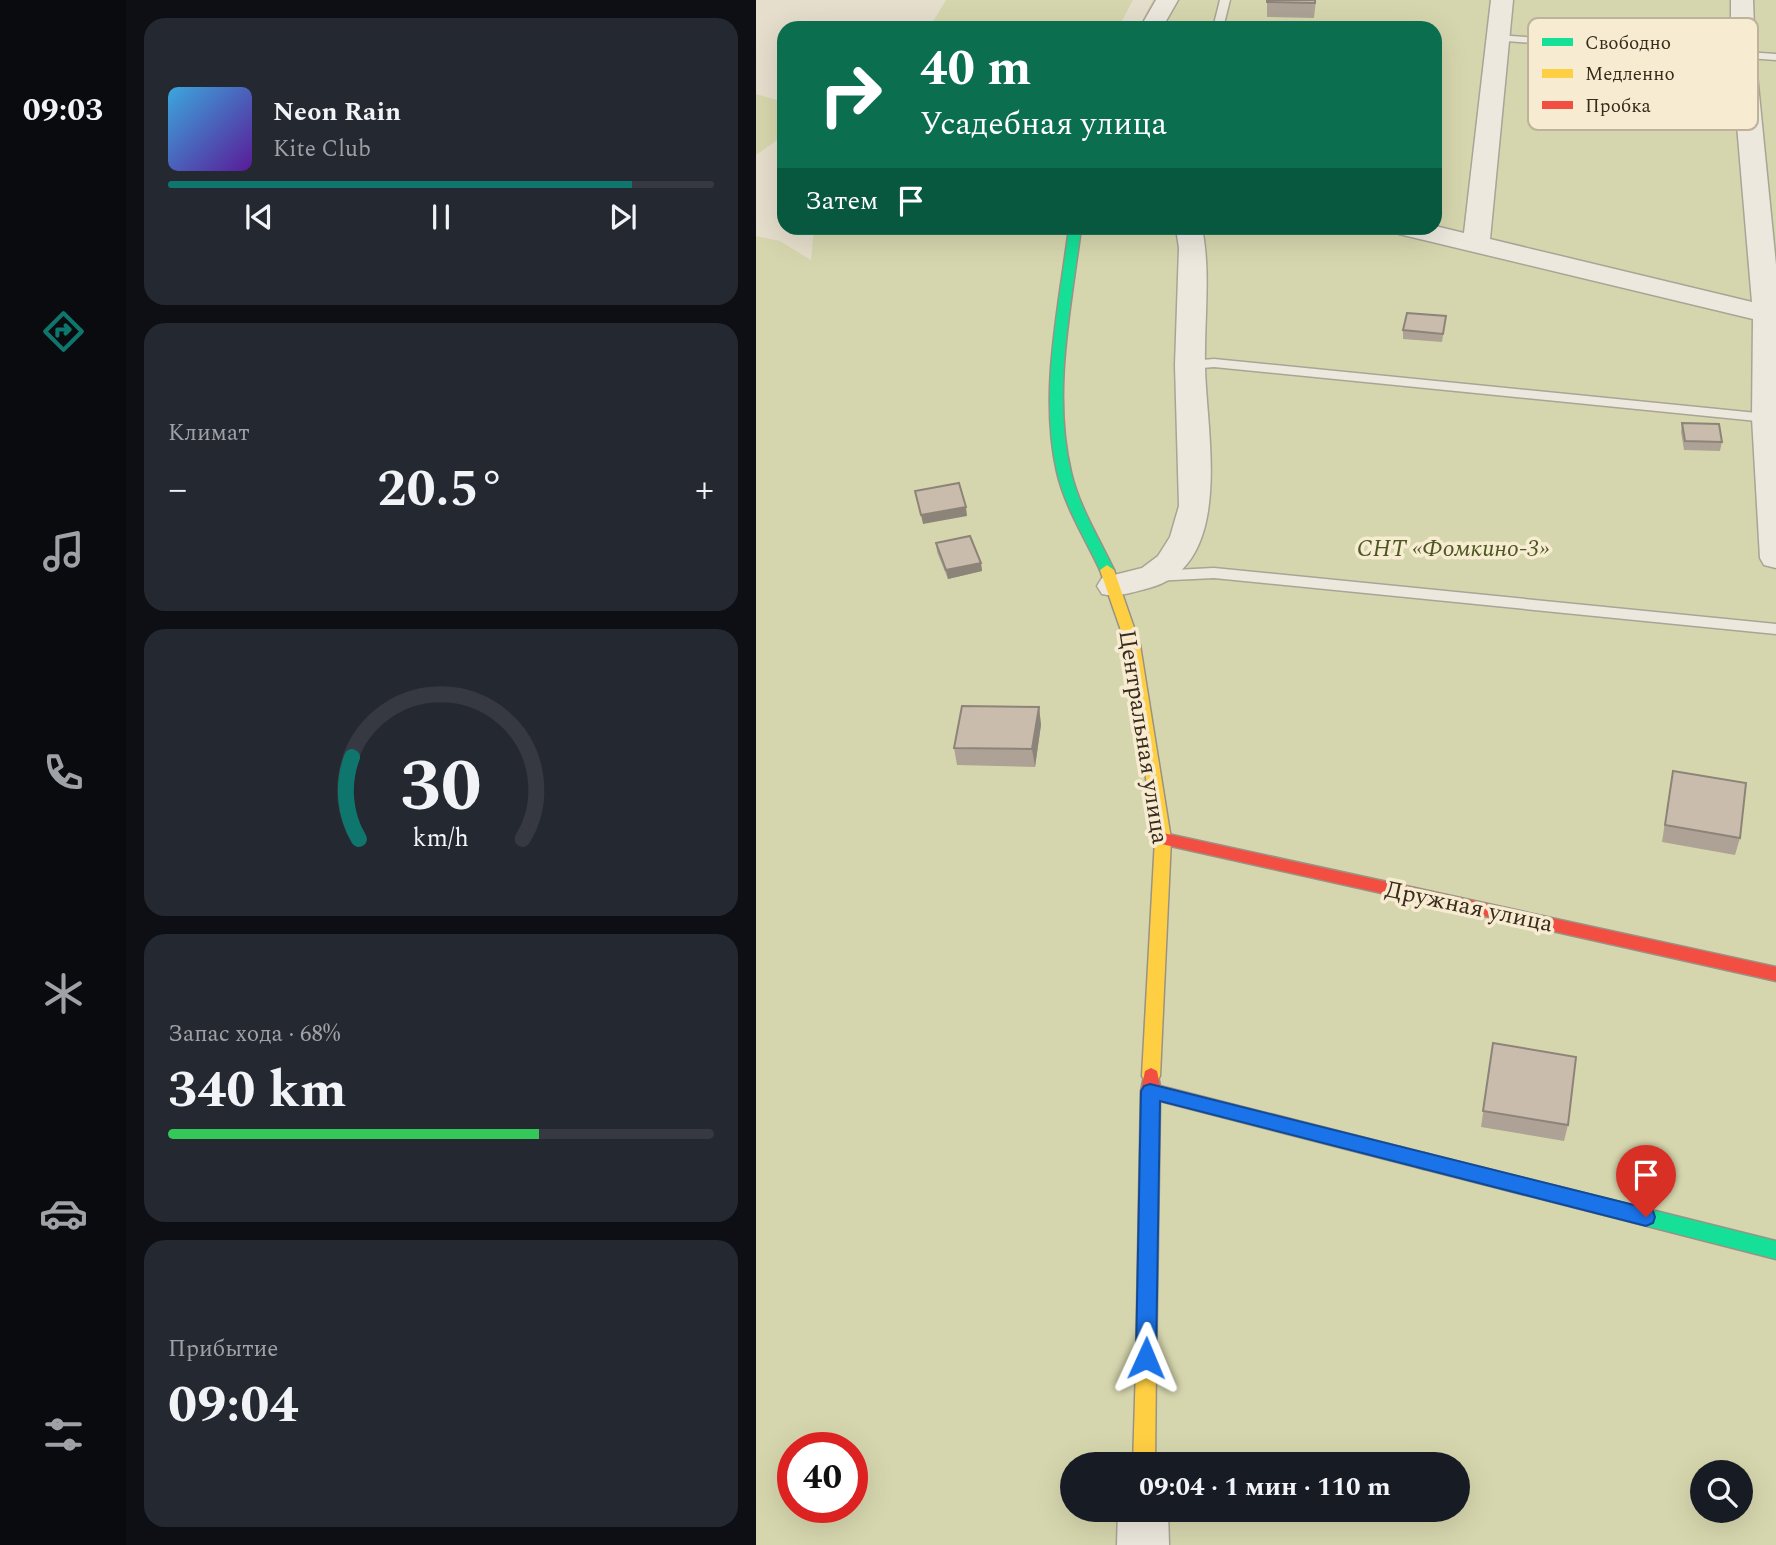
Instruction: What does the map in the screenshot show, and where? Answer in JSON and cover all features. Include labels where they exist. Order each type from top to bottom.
[{"type":"street","points":[[1155,21],[1167,0]]},
{"type":"street","points":[[1476,242],[1502,0]]},
{"type":"street","points":[[1742,0],[1742,18]]},
{"type":"street","points":[[1751,130],[1771,315],[1767,418],[1776,558]]},
{"type":"street","name":"Центральная улица","points":[[1074,235],[1058,387],[1057,435],[1064,475],[1114,586],[1133,645],[1163,839],[1150,1091],[1144,1452]]},
{"type":"street","points":[[1114,586],[1153,576],[1170,563],[1186,537],[1195,506],[1190,365],[1190,235]]},
{"type":"street","points":[[1442,235],[1771,315]]},
{"type":"street","name":"Дружная улица","points":[[1163,839],[1776,974]]},
{"type":"street","points":[[1150,1091],[1776,1250]]},
{"type":"street","points":[[1143,1522],[1143,1545]]},
{"type":"lane","points":[[1220,21],[1225,0]]},
{"type":"lane","points":[[1496,38],[1528,40]]},
{"type":"lane","points":[[1758,55],[1776,57]]},
{"type":"lane","points":[[1190,365],[1214,363],[1767,418]]},
{"type":"lane","points":[[1153,576],[1214,573],[1776,629]]},
{"type":"green space","points":[[946,0],[1133,0],[1122,21],[933,21]]},
{"type":"green space","name":"СНТ «Фомкино-3»","points":[[1153,0],[1776,0],[1776,1545],[756,1545],[756,236],[780,241],[811,260],[813,235],[1442,235],[1442,21],[1142,21]]},
{"type":"green space","points":[[756,94],[777,100],[777,140],[756,155]]},
{"type":"building","points":[[1315,0],[1315,3],[1267,2]]},
{"type":"building","points":[[1407,313],[1446,316],[1443,334],[1403,330]]},
{"type":"building","points":[[1682,423],[1719,424],[1722,442],[1685,441]]},
{"type":"building","points":[[959,483],[966,507],[921,515],[915,491]]},
{"type":"building","points":[[970,536],[981,563],[946,570],[936,543]]},
{"type":"building","points":[[962,706],[1039,707],[1032,749],[954,748]]},
{"type":"building","points":[[1673,771],[1746,783],[1740,838],[1665,825]]},
{"type":"building","points":[[1493,1043],[1576,1057],[1568,1125],[1483,1111]]},
{"type":"traffic: fast","points":[[1074,235],[1060,351],[1057,415],[1059,444],[1072,496],[1107,570]]},
{"type":"traffic: fast","points":[[1424,1161],[1776,1250]]},
{"type":"traffic: slow","points":[[1107,570],[1133,645],[1163,839],[1151,1076]]},
{"type":"traffic: slow","points":[[1144,1452],[1146,1366]]},
{"type":"traffic: jam","points":[[1163,839],[1776,974]]},
{"type":"traffic: jam","points":[[1146,1366],[1151,1076]]},
{"type":"traffic: jam","points":[[1150,1091],[1424,1161]]},
{"type":"route","points":[[1146,1358],[1150,1091],[1646,1217]]}]
